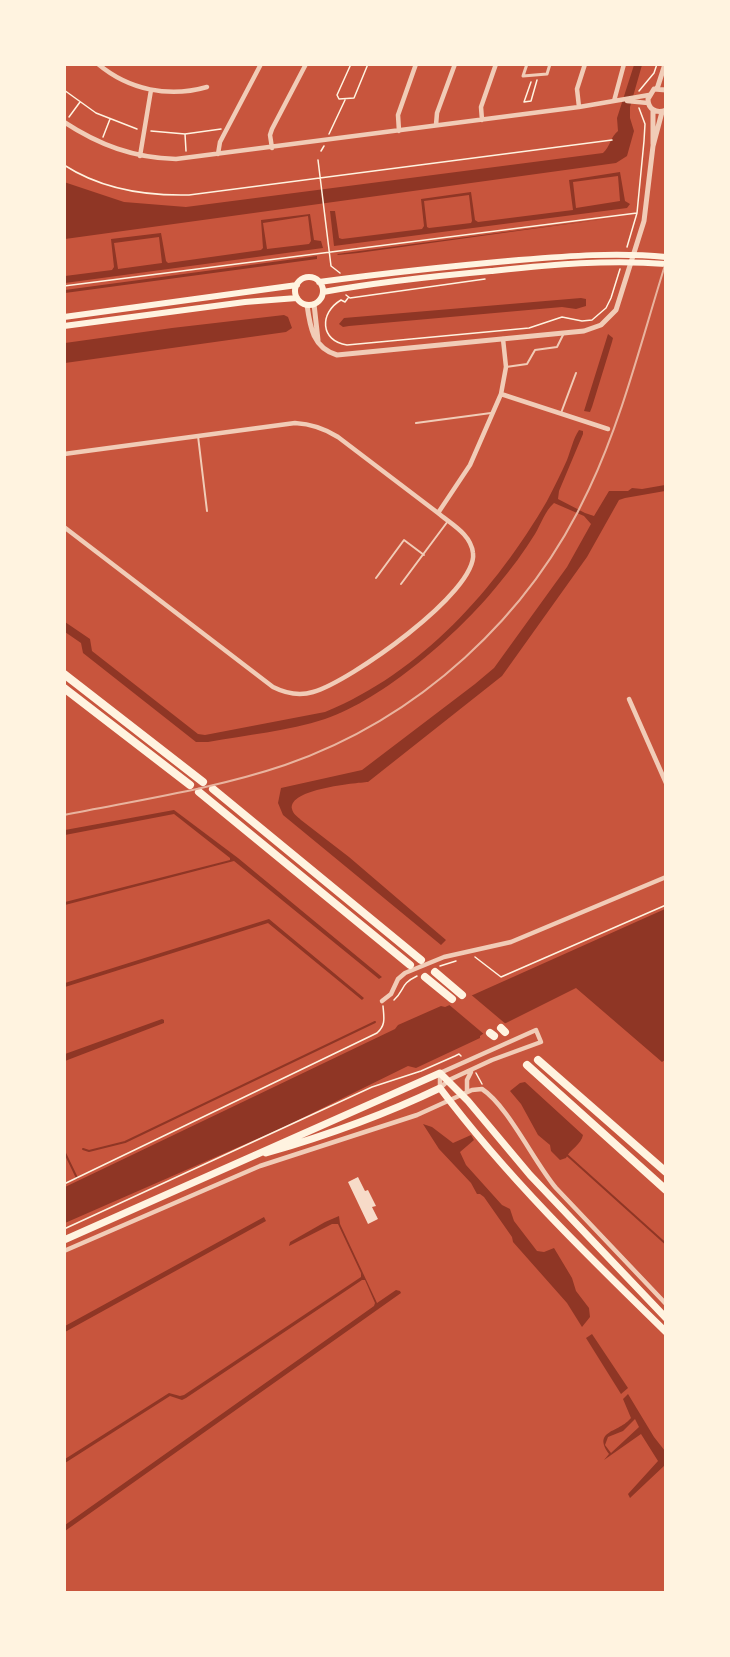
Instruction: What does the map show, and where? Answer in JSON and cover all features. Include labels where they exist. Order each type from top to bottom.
[{"type":"highway","points":[[64,674],[203,782]]},
{"type":"highway","points":[[64,688],[190,785]]},
{"type":"highway","points":[[213,789],[421,960]]},
{"type":"highway","points":[[199,792],[410,965]]},
{"type":"highway","points":[[435,972],[462,995]]},
{"type":"highway","points":[[425,976],[452,999]]},
{"type":"highway","points":[[538,1060],[666,1172]]},
{"type":"highway","points":[[527,1065],[666,1190]]},
{"type":"main road","points":[[64,317],[297,285],[307,278],[319,282],[436,267],[605,254],[666,256]]},
{"type":"main road","points":[[323,292],[447,275],[602,262],[666,264]]},
{"type":"main road","points":[[64,326],[245,302],[297,298],[311,305],[320,300],[323,292],[319,282]]},
{"type":"main road","points":[[297,285],[297,298]]},
{"type":"main road","points":[[64,1240],[440,1073],[464,1093],[468,1101],[530,1175],[666,1318]]},
{"type":"main road","points":[[243,1160],[312,1140],[440,1088],[529,1192],[666,1332]]},
{"type":"main road","points":[[427,1094],[449,1100]]},
{"type":"street","points":[[99,64],[121,79],[163,93],[207,87]]},
{"type":"street","points":[[218,154],[220,142],[261,64]]},
{"type":"street","points":[[272,148],[270,135],[272,129],[306,64]]},
{"type":"street","points":[[399,131],[398,115],[416,64]]},
{"type":"street","points":[[436,125],[437,112],[456,64]]},
{"type":"street","points":[[482,120],[481,107],[496,64]]},
{"type":"street","points":[[527,64],[523,76],[547,74],[550,64]]},
{"type":"street","points":[[579,107],[577,89],[585,64]]},
{"type":"street","points":[[614,102],[624,64]]},
{"type":"street","points":[[64,122],[100,143],[140,156],[187,158],[635,99],[649,95],[657,89],[665,64]]},
{"type":"street","points":[[657,89],[666,90]]},
{"type":"street","points":[[140,156],[151,90]]},
{"type":"street","points":[[649,95],[648,103],[652,110],[653,146]]},
{"type":"street","points":[[635,99],[648,103]]},
{"type":"street","points":[[311,305],[311,331],[323,350],[337,355],[593,329],[606,321],[616,310],[644,221],[653,146],[664,111],[652,110]]},
{"type":"street","points":[[438,513],[470,465],[501,394],[506,367],[503,339]]},
{"type":"street","points":[[501,394],[608,429]]},
{"type":"street","points":[[64,454],[295,423],[318,426],[338,437],[448,521],[466,537],[473,549],[473,561],[466,578],[420,623],[379,655],[323,688],[299,694],[273,687],[64,526]]},
{"type":"street","points":[[629,699],[666,783]]},
{"type":"street","points":[[382,1003],[391,994],[398,979],[405,973],[437,960],[511,942],[666,877]]},
{"type":"street","points":[[536,1030],[541,1042],[449,1080],[440,1088],[440,1073],[536,1030]]},
{"type":"street","points":[[464,1093],[467,1080],[473,1070]]},
{"type":"street","points":[[64,1251],[260,1166],[417,1115],[464,1093],[482,1089],[499,1103],[543,1172],[556,1188],[666,1304]]},
{"type":"lane","points":[[506,367],[527,364],[535,350],[557,347],[564,333]]},
{"type":"lane","points":[[561,413],[576,373]]},
{"type":"lane","points":[[416,423],[494,412]]},
{"type":"lane","points":[[198,436],[207,510]]},
{"type":"lane","points":[[401,584],[448,521]]},
{"type":"lane","points":[[376,578],[404,540],[424,555]]},
{"type":"path","points":[[351,64],[337,95],[339,99],[354,98],[368,64]]},
{"type":"path","points":[[627,245],[637,213],[645,128],[635,99],[641,87],[654,73],[657,64]]},
{"type":"path","points":[[533,75],[524,102],[531,101],[539,75]]},
{"type":"path","points":[[326,140],[345,99]]},
{"type":"path","points":[[64,122],[80,102]]},
{"type":"path","points":[[100,143],[110,119]]},
{"type":"path","points":[[185,134],[187,158]]},
{"type":"path","points":[[64,165],[91,179],[117,188],[175,195],[612,140]]},
{"type":"path","points":[[318,160],[328,251],[331,266],[340,273]]},
{"type":"path","points":[[64,286],[637,213]]},
{"type":"path","points":[[348,298],[343,295],[341,300],[326,314],[326,328],[339,344],[529,328],[562,317],[582,321],[592,320],[606,308],[620,268]]},
{"type":"path","points":[[341,300],[345,302],[348,298],[490,278]]},
{"type":"path","points":[[473,956],[480,959],[501,977],[666,905]]},
{"type":"path","points":[[443,965],[460,960]]},
{"type":"path","points":[[391,1001],[400,994],[404,984],[412,978]]},
{"type":"path","points":[[64,1184],[377,1033],[383,1028],[385,1021],[382,1003]]},
{"type":"path","points":[[64,1229],[372,1087],[414,1074],[459,1054],[465,1061]]},
{"type":"path","points":[[473,1070],[481,1079],[482,1089]]},
{"type":"shaded area","points":[[634,65],[642,65],[630,107],[630,118],[634,131],[627,156],[616,163],[65,239],[64,182],[124,202],[186,207],[603,153],[618,131],[617,118]]},
{"type":"shaded area","points":[[620,172],[625,201],[630,204],[627,208],[334,246],[330,211],[335,211],[339,238],[342,239],[422,229],[424,226],[421,199],[471,192],[475,220],[478,222],[573,210],[569,180]],"holes":[[[618,176],[620,201],[576,208],[573,182]],[[469,195],[471,223],[427,227],[424,201]]]},
{"type":"shaded area","points":[[310,214],[314,240],[321,241],[323,248],[65,283],[65,276],[112,270],[114,267],[111,239],[161,233],[168,263],[261,250],[263,248],[261,220]],"holes":[[[308,216],[311,241],[309,244],[267,249],[263,223]],[[159,237],[162,263],[118,269],[114,243]]]},
{"type":"shaded area","points":[[619,217],[358,253],[337,254]]},
{"type":"shaded area","points":[[317,256],[317,259],[65,293],[65,290]]},
{"type":"shaded area","points":[[586,299],[586,306],[576,309],[562,307],[343,327],[339,324],[344,318]]},
{"type":"shaded area","points":[[284,315],[288,317],[292,328],[286,332],[65,363],[65,343]]},
{"type":"shaded area","points":[[608,334],[613,338],[592,407],[590,412],[584,411]]},
{"type":"shaded area","points":[[579,430],[583,431],[583,434],[559,491],[558,499],[594,516],[609,491],[628,491],[632,488],[642,489],[665,485],[665,491],[619,500],[587,557],[502,676],[368,782],[311,792],[300,796],[294,802],[292,809],[301,820],[349,857],[446,940],[441,945],[283,815],[278,803],[281,788],[362,770],[494,668],[567,567],[591,524],[584,516],[554,503],[502,580],[481,605],[441,644],[371,697],[348,710],[296,727],[196,742],[83,653],[81,643],[65,632],[65,622],[90,639],[92,651],[198,734],[205,735],[325,712],[393,675],[453,625],[480,596],[527,534],[547,501]]},
{"type":"shaded area","points":[[174,810],[238,858],[382,977],[379,979],[234,861],[65,905],[65,902],[230,860],[174,814],[65,835],[65,830]]},
{"type":"shaded area","points":[[665,909],[666,1059],[662,1062],[576,988],[416,1068],[408,1066],[282,1128],[65,1223],[65,1187],[395,1029],[398,1025],[475,994]]},
{"type":"shaded area","points":[[269,919],[364,998],[362,1000],[268,923],[65,987],[65,983]]},
{"type":"shaded area","points":[[162,1019],[164,1023],[65,1061],[65,1054]]},
{"type":"shaded area","points":[[525,1082],[583,1135],[566,1158],[560,1160],[551,1151],[550,1145],[538,1135],[521,1104],[510,1091]]},
{"type":"shaded area","points":[[423,1124],[432,1127],[453,1143],[471,1135],[474,1140],[460,1152],[466,1165],[502,1205],[510,1209],[514,1221],[537,1251],[544,1252],[554,1248],[572,1278],[576,1291],[589,1308],[590,1317],[582,1327],[567,1303],[513,1242],[512,1237],[484,1197],[477,1194],[471,1183],[439,1149]]},
{"type":"shaded area","points":[[339,1216],[340,1224],[377,1303],[396,1290],[401,1293],[65,1531],[65,1525],[374,1306],[375,1303],[365,1280],[362,1280],[186,1398],[182,1400],[170,1396],[65,1463],[65,1459],[169,1393],[184,1395],[361,1277],[338,1224],[332,1224],[289,1246],[290,1242]]},
{"type":"shaded area","points":[[264,1217],[266,1221],[65,1332],[65,1326]]},
{"type":"shaded area","points":[[592,1334],[628,1388],[621,1394],[586,1338]]},
{"type":"shaded area","points":[[628,1394],[665,1451],[665,1465],[630,1498],[628,1494],[658,1461],[641,1434],[604,1460],[609,1454],[605,1446],[604,1440],[605,1436],[631,1418],[623,1399]],"holes":[[[635,1419],[639,1427],[611,1453],[605,1445],[608,1437],[623,1431]]]},
{"type":"pier","points":[[469,993],[507,1025],[485,1035],[447,1003]]},
{"type":"building","points":[[358,1177],[376,1206],[372,1207],[378,1219],[368,1224],[348,1182]]},
{"type":"waterway","points":[[83,1149],[89,1151],[125,1142],[375,1022]]},
{"type":"waterway","points":[[64,1151],[77,1178]]},
{"type":"waterway","points":[[567,1155],[666,1244]]},
{"type":"railway","points":[[64,815],[203,787],[285,765],[334,745],[380,720],[424,691],[465,658],[502,620],[535,580],[564,536],[589,489],[622,406],[666,262]]}]
